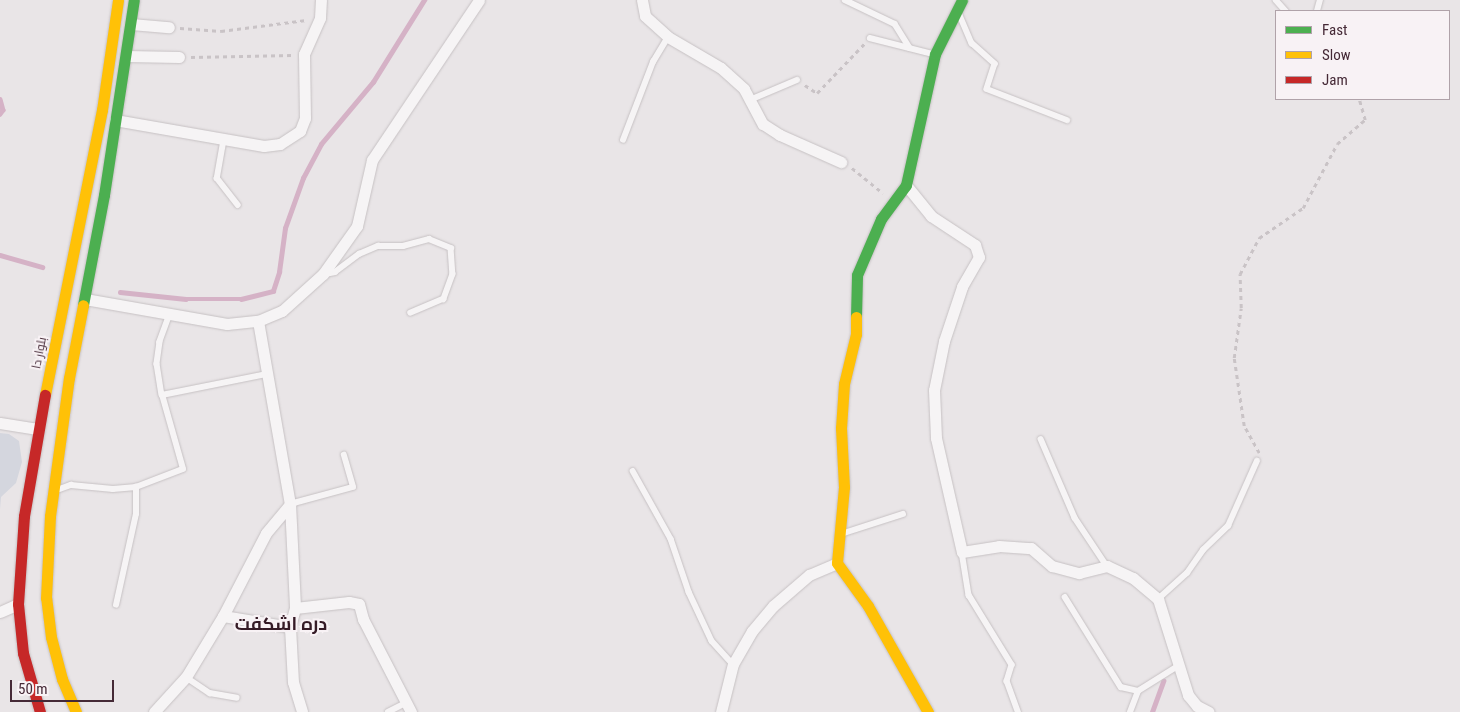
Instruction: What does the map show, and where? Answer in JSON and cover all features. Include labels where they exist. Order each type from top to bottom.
[{"type":"main road","name":"بلوار دا","points":[[40,712],[23,653],[18,604],[24,516],[38,428],[102,110],[118,0]]},
{"type":"main road","points":[[76,712],[62,679],[51,637],[46,598],[52,492],[70,373],[85,299],[134,0]]},
{"type":"main road","points":[[928,712],[868,606],[837,563],[844,487],[843,393],[856,334],[857,275],[881,219],[906,185],[935,54],[960,5]]},
{"type":"main road","points":[[50,370],[70,373]]},
{"type":"street","points":[[115,120],[264,146],[280,144],[300,130],[307,97],[304,54],[320,18],[321,0]]},
{"type":"street","points":[[85,299],[227,324],[258,321],[282,311],[323,274],[357,226],[372,160],[479,0]]},
{"type":"street","points":[[642,0],[645,16],[668,37],[721,68],[744,89],[769,128],[841,162]]},
{"type":"street","points":[[131,24],[169,27]]},
{"type":"street","points":[[126,56],[179,57]]},
{"type":"street","points":[[906,185],[931,216],[975,246],[979,258],[962,287],[944,341],[934,390],[936,438],[962,552],[999,546],[1031,548],[1052,566],[1079,573],[1107,566],[1132,578],[1158,599],[1188,696],[1195,709],[1210,712]]},
{"type":"street","points":[[258,321],[290,504],[294,608],[290,627],[293,682],[302,712]]},
{"type":"street","points":[[0,423],[38,428]]},
{"type":"street","points":[[154,712],[186,677],[223,616],[266,533],[290,504]]},
{"type":"street","points":[[721,712],[733,664],[752,631],[773,606],[809,574],[837,563]]},
{"type":"street","points":[[294,608],[349,602],[359,604],[363,619],[383,653],[408,707]]},
{"type":"street","points":[[0,612],[18,604]]},
{"type":"street","points":[[223,616],[290,627]]},
{"type":"lane","points":[[845,0],[895,24],[910,48]]},
{"type":"lane","points":[[1276,0],[1285,10]]},
{"type":"lane","points":[[960,5],[972,43],[995,64],[986,89],[1067,120]]},
{"type":"lane","points":[[623,140],[653,62],[668,37]]},
{"type":"lane","points":[[870,38],[935,54]]},
{"type":"lane","points":[[750,100],[797,80]]},
{"type":"lane","points":[[224,140],[217,178],[238,205]]},
{"type":"lane","points":[[323,274],[335,272],[359,254],[378,246],[403,246],[429,239],[451,248],[453,274],[444,299],[411,313]]},
{"type":"lane","points":[[52,492],[71,486],[136,487],[183,469],[162,395],[157,364],[160,342],[170,314]]},
{"type":"lane","points":[[162,395],[267,374]]},
{"type":"lane","points":[[1041,440],[1075,518],[1107,566]]},
{"type":"lane","points":[[290,504],[353,487],[344,455]]},
{"type":"lane","points":[[1158,599],[1187,573],[1202,550],[1228,526],[1257,461]]},
{"type":"lane","points":[[633,471],[671,539],[689,592],[712,642],[733,664]]},
{"type":"lane","points":[[116,605],[136,514],[136,487]]},
{"type":"lane","points":[[839,535],[903,514]]},
{"type":"lane","points":[[962,552],[969,595],[1012,665],[1007,681],[1018,712]]},
{"type":"lane","points":[[1066,597],[1121,687],[1138,691]]},
{"type":"lane","points":[[1130,712],[1138,691],[1178,666]]},
{"type":"lane","points":[[186,677],[210,692],[237,698]]},
{"type":"lane","points":[[388,712],[408,707]]},
{"type":"path","points":[[169,27],[221,32],[320,18]]},
{"type":"path","points":[[797,80],[817,93],[870,38]]},
{"type":"path","points":[[179,57],[304,54]]},
{"type":"path","points":[[1257,461],[1260,452],[1244,426],[1234,358],[1241,308],[1240,274],[1258,238],[1303,208],[1337,144],[1365,120],[1359,100]]},
{"type":"path","points":[[841,162],[894,202]]},
{"type":"shaded area","points":[[0,433],[9,434],[19,441],[22,462],[16,483],[1,497],[0,509]]},
{"type":"waterway","points":[[120,292],[186,299],[241,299],[273,291],[279,272],[285,228],[303,178],[321,144],[373,82],[424,0]]},
{"type":"waterway","points":[[0,99],[3,110],[0,114]]},
{"type":"waterway","points":[[0,255],[42,267]]},
{"type":"waterway","points":[[1152,712],[1163,681]]},
{"type":"traffic: fast","points":[[83,305],[104,195],[134,0]]},
{"type":"traffic: fast","points":[[856,317],[857,275],[881,219],[906,185],[935,54],[962,0]]},
{"type":"traffic: slow","points":[[45,395],[102,110],[118,0]]},
{"type":"traffic: slow","points":[[76,712],[62,679],[51,637],[46,598],[50,516],[69,378],[83,305]]},
{"type":"traffic: slow","points":[[856,317],[856,334],[844,384],[841,428],[844,487],[837,563],[868,606],[928,712]]},
{"type":"traffic: jam","points":[[40,712],[23,653],[18,604],[24,516],[45,395]]},
{"type":"district","name":"دره اشکفت","points":[[281,624]]}]
